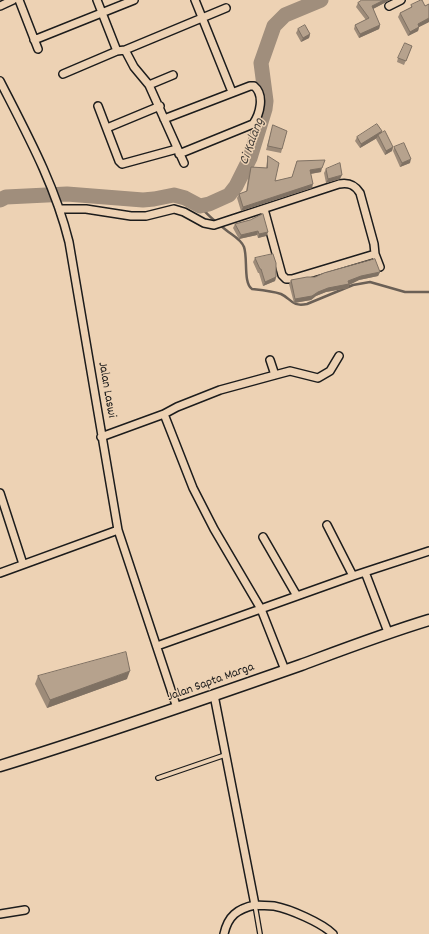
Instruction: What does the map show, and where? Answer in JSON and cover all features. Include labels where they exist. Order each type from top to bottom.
[{"type":"main road","name":"Jalan Sapta Marga","points":[[0,766],[113,731],[388,632],[429,620]]},
{"type":"street","points":[[0,6],[13,0]]},
{"type":"street","points":[[19,0],[38,49]]},
{"type":"street","points":[[97,0],[101,14],[117,51]]},
{"type":"street","points":[[34,40],[134,0]]},
{"type":"street","points":[[195,0],[232,92]]},
{"type":"street","points":[[390,6],[401,0]]},
{"type":"street","points":[[63,74],[226,8]]},
{"type":"street","points":[[125,50],[134,68],[149,85],[160,106],[164,119],[184,164]]},
{"type":"street","points":[[149,85],[173,75]]},
{"type":"street","name":"Jalan Laswi","points":[[0,81],[34,148],[59,206],[69,242],[118,530],[177,708]]},
{"type":"street","points":[[98,106],[119,161],[122,164],[178,152],[253,124],[256,120],[259,109],[260,97],[258,89],[252,86],[232,92],[164,119]]},
{"type":"street","points":[[107,128],[160,106]]},
{"type":"street","points":[[59,206],[138,216],[146,216],[174,209],[184,212],[204,223],[214,225],[222,221],[264,209],[339,184],[348,183],[352,184],[360,193],[374,244],[375,254],[380,268]]},
{"type":"street","points":[[264,209],[282,275],[286,279],[292,279],[375,254]]},
{"type":"street","points":[[101,437],[164,414],[177,407],[220,390],[275,375],[290,371],[318,378],[330,371],[339,356]]},
{"type":"street","points":[[270,360],[275,375]]},
{"type":"street","points":[[164,414],[200,503],[261,609],[285,670]]},
{"type":"street","points":[[0,493],[23,564]]},
{"type":"street","points":[[327,525],[353,576]]},
{"type":"street","points":[[0,573],[118,530]]},
{"type":"street","points":[[263,537],[297,596]]},
{"type":"street","points":[[157,646],[429,550]]},
{"type":"street","points":[[365,572],[388,632]]},
{"type":"street","points":[[214,695],[255,905]]},
{"type":"street","points":[[224,934],[227,923],[236,913],[242,909],[255,905],[274,906],[292,912],[323,926],[333,934]]},
{"type":"street","points":[[0,914],[25,910]]},
{"type":"lane","points":[[158,778],[225,755]]},
{"type":"lane","points":[[255,905],[260,934]]},
{"type":"building","points":[[362,0],[384,0],[372,6],[380,25],[360,34],[355,25],[369,18],[358,3]]},
{"type":"building","points":[[421,0],[425,6],[429,4],[429,18],[418,24],[419,27],[410,32],[400,13],[412,7],[411,5]]},
{"type":"building","points":[[305,25],[310,34],[303,38],[298,29]]},
{"type":"building","points":[[405,43],[412,46],[406,61],[398,58]]},
{"type":"building","points":[[377,124],[382,131],[361,144],[357,137]]},
{"type":"building","points":[[273,125],[287,131],[282,149],[268,146]]},
{"type":"building","points":[[385,131],[393,147],[386,151],[378,135]]},
{"type":"building","points":[[404,143],[411,159],[402,163],[394,147]]},
{"type":"building","points":[[268,156],[279,163],[275,181],[292,177],[297,161],[325,160],[322,168],[310,170],[313,184],[243,207],[239,194],[247,191],[251,167],[267,168]]},
{"type":"building","points":[[340,163],[342,175],[328,179],[326,169]]},
{"type":"building","points":[[263,214],[268,232],[259,234],[258,231],[241,235],[235,224],[250,220]]},
{"type":"building","points":[[273,254],[276,263],[276,277],[265,282],[261,269],[255,258]]},
{"type":"building","points":[[375,259],[380,272],[361,276],[348,281],[349,284],[328,288],[312,296],[295,299],[291,280],[315,277],[324,273]]},
{"type":"building","points":[[126,652],[130,671],[50,700],[38,676]]},
{"type":"waterway","name":"Ci Kalang","points":[[0,200],[6,197],[67,194],[143,200],[174,195],[185,198],[200,206],[209,204],[229,195],[236,186],[250,158],[265,109],[266,101],[261,63],[274,26],[285,15],[321,0]]},
{"type":"waterway","points":[[200,206],[212,219],[243,244],[247,276],[249,286],[252,289],[281,294],[292,302],[302,305],[353,285],[370,282],[405,292],[429,292]]}]
